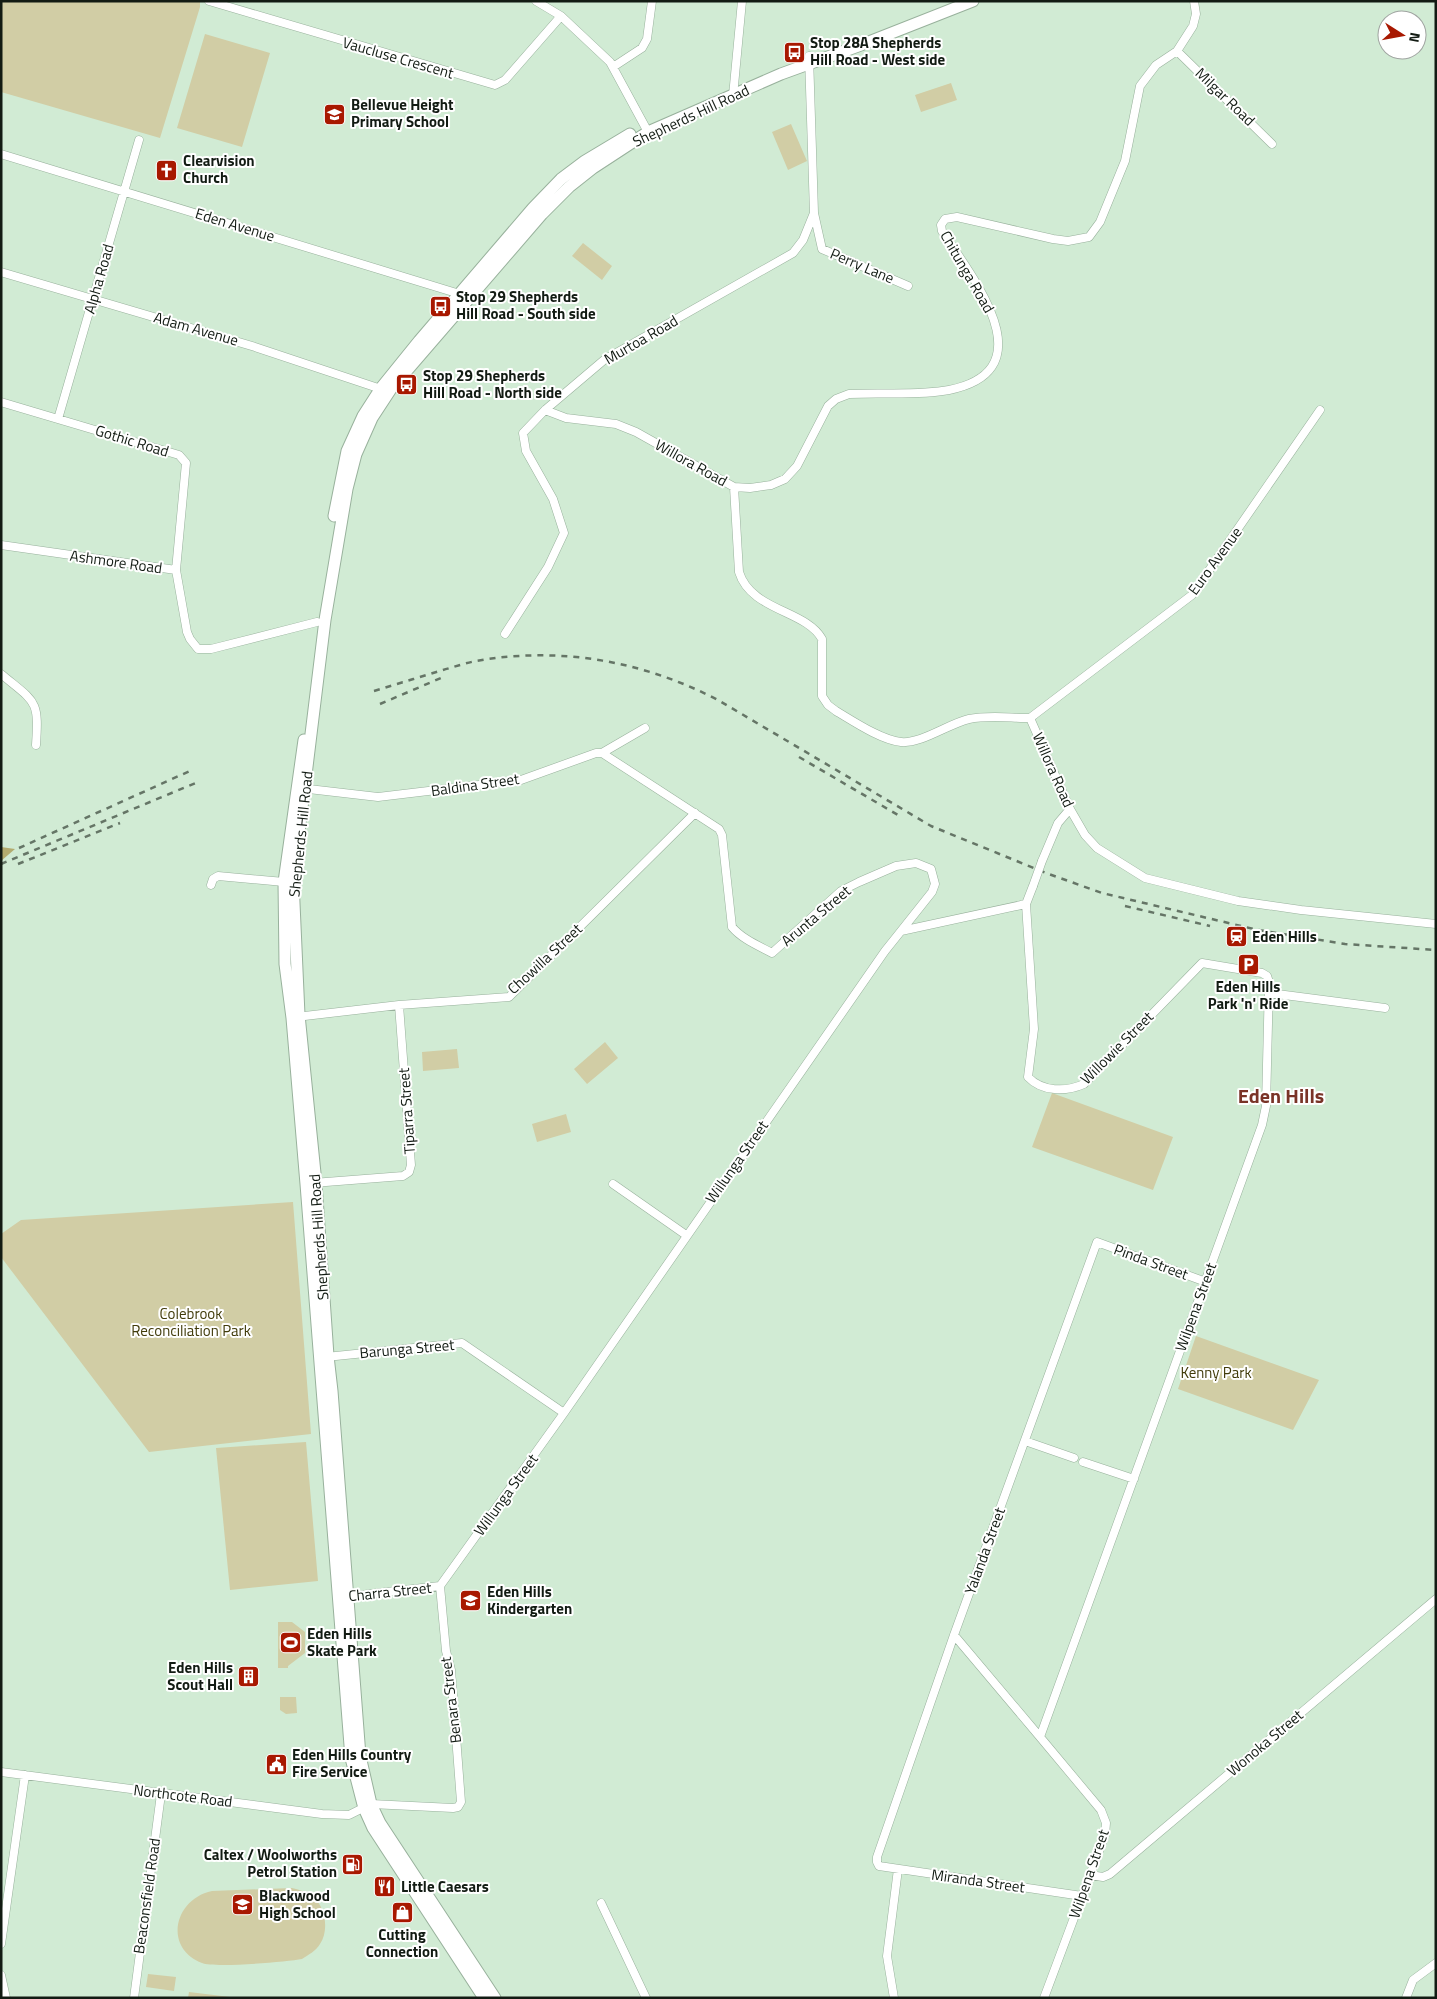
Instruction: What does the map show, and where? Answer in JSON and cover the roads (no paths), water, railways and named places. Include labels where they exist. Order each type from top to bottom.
[{"type":"main road","name":"Shepherds Hill Road","points":[[484,1998],[387,1849],[367,1806],[351,1758],[344,1597],[296,1017],[293,880],[300,788],[317,622],[338,491],[348,451],[363,416],[385,391],[419,341],[569,187],[647,129],[809,60],[956,1]]},
{"type":"main road","name":"Shepherds Hill Road","points":[[809,60],[973,1]]},
{"type":"main road","name":"Shepherds Hill Road","points":[[296,1017],[285,964],[284,882],[347,490],[356,454],[385,391]]},
{"type":"main road","name":"Shepherds Hill Road","points":[[367,1806],[495,1998]]},
{"type":"street","name":"Vaucluse Crescent","points":[[209,1],[495,85],[505,80],[561,16]]},
{"type":"street","points":[[536,1],[561,16],[610,62],[647,129]]},
{"type":"street","points":[[613,67],[642,48],[647,39],[652,1]]},
{"type":"street","points":[[734,92],[742,1]]},
{"type":"street","name":"Chitunga Road","points":[[734,487],[750,488],[764,486],[785,479],[797,466],[828,406],[849,394],[947,390],[966,386],[983,377],[992,368],[997,359],[999,347],[997,329],[989,305],[942,230],[941,225],[950,217],[957,217],[1053,239],[1068,241],[1088,237],[1100,222],[1125,161],[1140,86],[1156,65],[1177,51],[1193,26],[1196,14],[1194,1]]},
{"type":"street","name":"Milgar Road","points":[[1177,51],[1272,144]]},
{"type":"street","name":"Murtoa Road","points":[[505,634],[548,567],[564,533],[553,499],[526,451],[523,433],[545,410],[604,360],[793,253],[803,240],[814,212],[809,60]]},
{"type":"street","name":"Alpha Road","points":[[58,419],[139,140]]},
{"type":"street","name":"Eden Avenue","points":[[1,154],[464,296]]},
{"type":"street","name":"Perry Lane","points":[[814,212],[822,249],[908,286]]},
{"type":"street","name":"Adam Avenue","points":[[1,272],[256,346],[385,391]]},
{"type":"street","name":"Gothic Road","points":[[1,402],[179,455],[186,463],[176,570]]},
{"type":"street","name":"Willora Road","points":[[545,410],[566,418],[616,424],[636,432],[734,487],[739,572],[742,582],[770,605],[813,628],[818,633],[822,640],[822,696],[828,705],[836,711],[888,739],[901,742],[912,742],[953,724],[978,718],[1030,718],[1070,809],[1091,843],[1120,864],[1145,878],[1238,901],[1301,910],[1436,924]]},
{"type":"street","name":"Euro Avenue","points":[[1030,718],[1192,595],[1320,410]]},
{"type":"street","name":"Ashmore Road","points":[[1,545],[176,570],[187,632],[198,649],[210,650],[317,622]]},
{"type":"street","points":[[1,674],[31,700],[36,708],[38,715],[36,745]]},
{"type":"street","name":"Baldina Street","points":[[300,788],[378,797],[521,780],[596,753],[602,753],[645,728]]},
{"type":"street","points":[[602,753],[695,813]]},
{"type":"street","points":[[901,931],[1026,904],[1058,823],[1070,809]]},
{"type":"street","name":"Arunta Street","points":[[695,813],[719,829],[722,835],[732,927],[753,943],[772,953],[841,891],[896,866],[916,863],[924,865],[931,869],[935,884],[932,892],[901,931]]},
{"type":"street","name":"Chowilla Street","points":[[296,1017],[399,1005],[509,997],[695,813]]},
{"type":"street","points":[[211,884],[213,879],[218,876],[284,882]]},
{"type":"street","name":"Willowie Street","points":[[1026,904],[1034,1029],[1028,1077],[1035,1085],[1056,1090],[1075,1088],[1084,1084],[1202,963],[1262,973],[1267,976],[1269,982]]},
{"type":"street","name":"Willunga Street","points":[[440,1586],[564,1413],[879,959],[901,931]]},
{"type":"street","name":"Wilpena Street","points":[[1040,1738],[1262,1125],[1266,1106],[1269,982]]},
{"type":"street","points":[[1269,993],[1386,1008]]},
{"type":"street","name":"Tiparra Street","points":[[311,1184],[402,1176],[409,1172],[411,1165],[399,1005]]},
{"type":"street","points":[[613,1184],[686,1235]]},
{"type":"street","name":"Pinda Street","points":[[1097,1242],[1206,1282]]},
{"type":"street","name":"Yalanda Street","points":[[876,1862],[954,1635],[1097,1242]]},
{"type":"street","name":"Barunga Street","points":[[323,1357],[462,1343],[564,1413]]},
{"type":"street","points":[[1025,1441],[1074,1458]]},
{"type":"street","points":[[1083,1462],[1134,1479]]},
{"type":"street","name":"Charra Street","points":[[344,1597],[440,1586]]},
{"type":"street","name":"Benara Street","points":[[440,1586],[446,1651],[451,1670],[461,1802],[458,1807],[453,1808]]},
{"type":"street","name":"Wonoka Street","points":[[1090,1875],[1102,1878],[1110,1874],[1436,1599]]},
{"type":"street","name":"Wilpena Street","points":[[954,1635],[1101,1810],[1106,1823],[1105,1835],[1044,1998]]},
{"type":"street","name":"Northcote Road","points":[[1,1772],[161,1794],[349,1816],[367,1806],[453,1808]]},
{"type":"street","points":[[1,1944],[24,1775]]},
{"type":"street","name":"Beaconsfield Road","points":[[134,1998],[161,1794]]},
{"type":"street","name":"Miranda Street","points":[[876,1862],[880,1866],[898,1869],[1082,1896]]},
{"type":"street","points":[[894,1998],[887,1956],[898,1869]]},
{"type":"street","points":[[601,1903],[646,1998]]},
{"type":"street","points":[[1406,1998],[1413,1980],[1436,1962]]},
{"type":"street","points":[[1,1975],[6,1998]]},
{"type":"railway","points":[[374,691],[468,663],[507,657],[570,656],[631,667],[660,675],[718,700],[931,826],[1046,873],[1102,893],[1258,930],[1345,944],[1436,950]]},
{"type":"railway","points":[[380,704],[441,678]]},
{"type":"railway","points":[[799,757],[898,815]]},
{"type":"railway","points":[[19,848],[192,770]]},
{"type":"railway","points":[[1,864],[198,782]]},
{"type":"railway","points":[[18,864],[120,823]]},
{"type":"railway","points":[[1125,906],[1210,926]]},
{"type":"place","name":"Stop 28A Shepherds Hill Road - West side","points":[[794,52]]},
{"type":"place","name":"Bellevue Height Primary School","points":[[335,114]]},
{"type":"place","name":"Clearvision Church","points":[[167,170]]},
{"type":"place","name":"Stop 29 Shepherds Hill Road - South side","points":[[440,306]]},
{"type":"place","name":"Stop 29 Shepherds Hill Road - North side","points":[[407,385]]},
{"type":"place","name":"Eden Hills","points":[[1236,937]]},
{"type":"place","name":"Eden Hills Park 'n' Ride","points":[[1248,964]]},
{"type":"place","name":"Eden Hills Kindergarten","points":[[471,1601]]},
{"type":"place","name":"Eden Hills Skate Park","points":[[291,1643]]},
{"type":"place","name":"Eden Hills Scout Hall","points":[[249,1677]]},
{"type":"place","name":"Eden Hills Country Fire Service","points":[[276,1764]]},
{"type":"place","name":"Caltex / Woolworths Petrol Station","points":[[353,1864]]},
{"type":"place","name":"Little Caesars","points":[[385,1887]]},
{"type":"place","name":"Blackwood High School","points":[[243,1905]]},
{"type":"place","name":"Cutting Connection","points":[[402,1912]]},
{"type":"district","name":"Eden Hills","points":[[1281,1096]]},
{"type":"park label","name":"Colebrook Reconciliation Park","points":[[191,1322]]},
{"type":"park label","name":"Kenny Park","points":[[1216,1373]]}]
